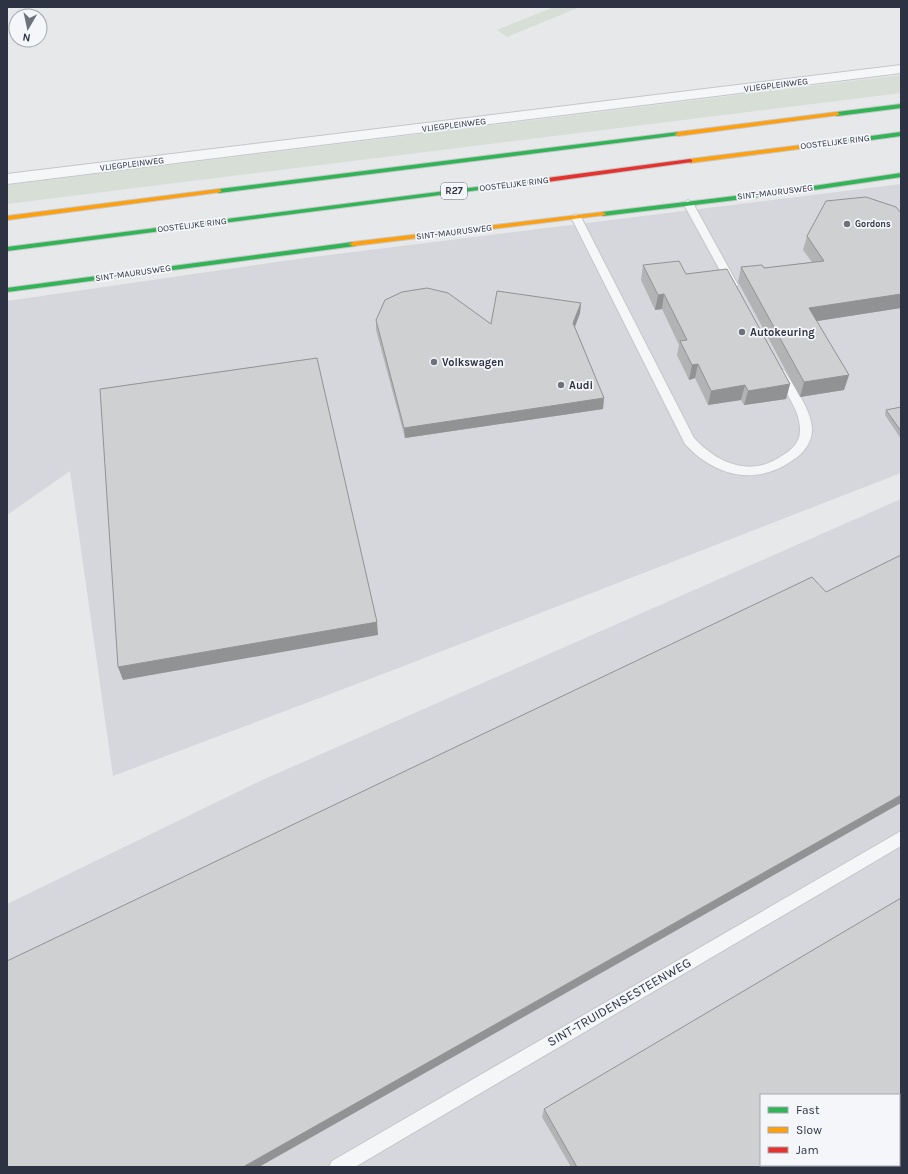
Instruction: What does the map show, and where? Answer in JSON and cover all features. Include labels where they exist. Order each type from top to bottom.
[{"type":"main road","points":[[7,218],[901,106]]},
{"type":"main road","name":"OOSTELIJKE RING","points":[[7,249],[901,134]]},
{"type":"main road","name":"SINT-MAURUSWEG","points":[[7,290],[310,249],[688,203],[901,175]]},
{"type":"street","name":"VLIEGPLEINWEG","points":[[7,179],[901,70]]},
{"type":"lane","points":[[688,203],[739,296]]},
{"type":"lane","points":[[576,217],[689,441],[698,452],[710,461],[733,471],[756,472],[770,469],[788,459],[803,444],[806,435],[806,422],[775,364]]},
{"type":"lane","name":"SINT-TRUIDENSESTEENWEG","points":[[338,1167],[901,838]]},
{"type":"shaded area","points":[[554,7],[580,7],[507,37],[497,30]]},
{"type":"shaded area","points":[[901,75],[901,93],[7,204],[7,185]]},
{"type":"shaded area","points":[[901,184],[901,473],[383,674],[113,776],[70,471],[7,515],[7,301],[305,258]]},
{"type":"shaded area","points":[[901,499],[901,1167],[7,1167],[7,904],[260,781]]},
{"type":"building","points":[[866,197],[896,207],[901,213],[901,294],[809,308],[849,375],[804,382],[741,267],[762,265],[764,268],[824,261],[807,236],[826,201]]},
{"type":"building","points":[[679,261],[686,274],[727,269],[790,384],[748,391],[745,385],[711,391],[698,364],[692,365],[680,341],[687,340],[664,294],[658,295],[643,265]]},
{"type":"building","name":"Volkswagen","points":[[427,288],[448,293],[491,324],[497,291],[581,303],[573,323],[604,398],[404,428],[376,320],[385,300],[402,292]]},
{"type":"building","points":[[317,358],[377,622],[118,667],[100,389]]},
{"type":"building","points":[[901,407],[901,431],[886,410]]},
{"type":"building","points":[[901,555],[901,795],[243,1167],[7,1167],[7,961],[812,577],[826,592]]},
{"type":"building","points":[[901,898],[901,1167],[577,1167],[544,1109]]},
{"type":"traffic: fast","points":[[837,114],[901,106]]},
{"type":"traffic: fast","points":[[219,191],[678,134]]},
{"type":"traffic: fast","points":[[834,143],[901,134]]},
{"type":"traffic: fast","points":[[603,214],[800,190],[901,175]]},
{"type":"traffic: fast","points":[[7,249],[547,180]]},
{"type":"traffic: fast","points":[[7,290],[353,244]]},
{"type":"traffic: slow","points":[[678,134],[837,114]]},
{"type":"traffic: slow","points":[[690,161],[834,143]]},
{"type":"traffic: slow","points":[[7,218],[219,191]]},
{"type":"traffic: slow","points":[[353,244],[603,214]]},
{"type":"traffic: jam","points":[[547,180],[690,161]]},
{"type":"place","name":"Gordons","points":[[847,224]]},
{"type":"place","name":"Autokeuring","points":[[742,332]]},
{"type":"place","name":"Volkswagen","points":[[434,362]]},
{"type":"place","name":"Audi","points":[[561,385]]}]
